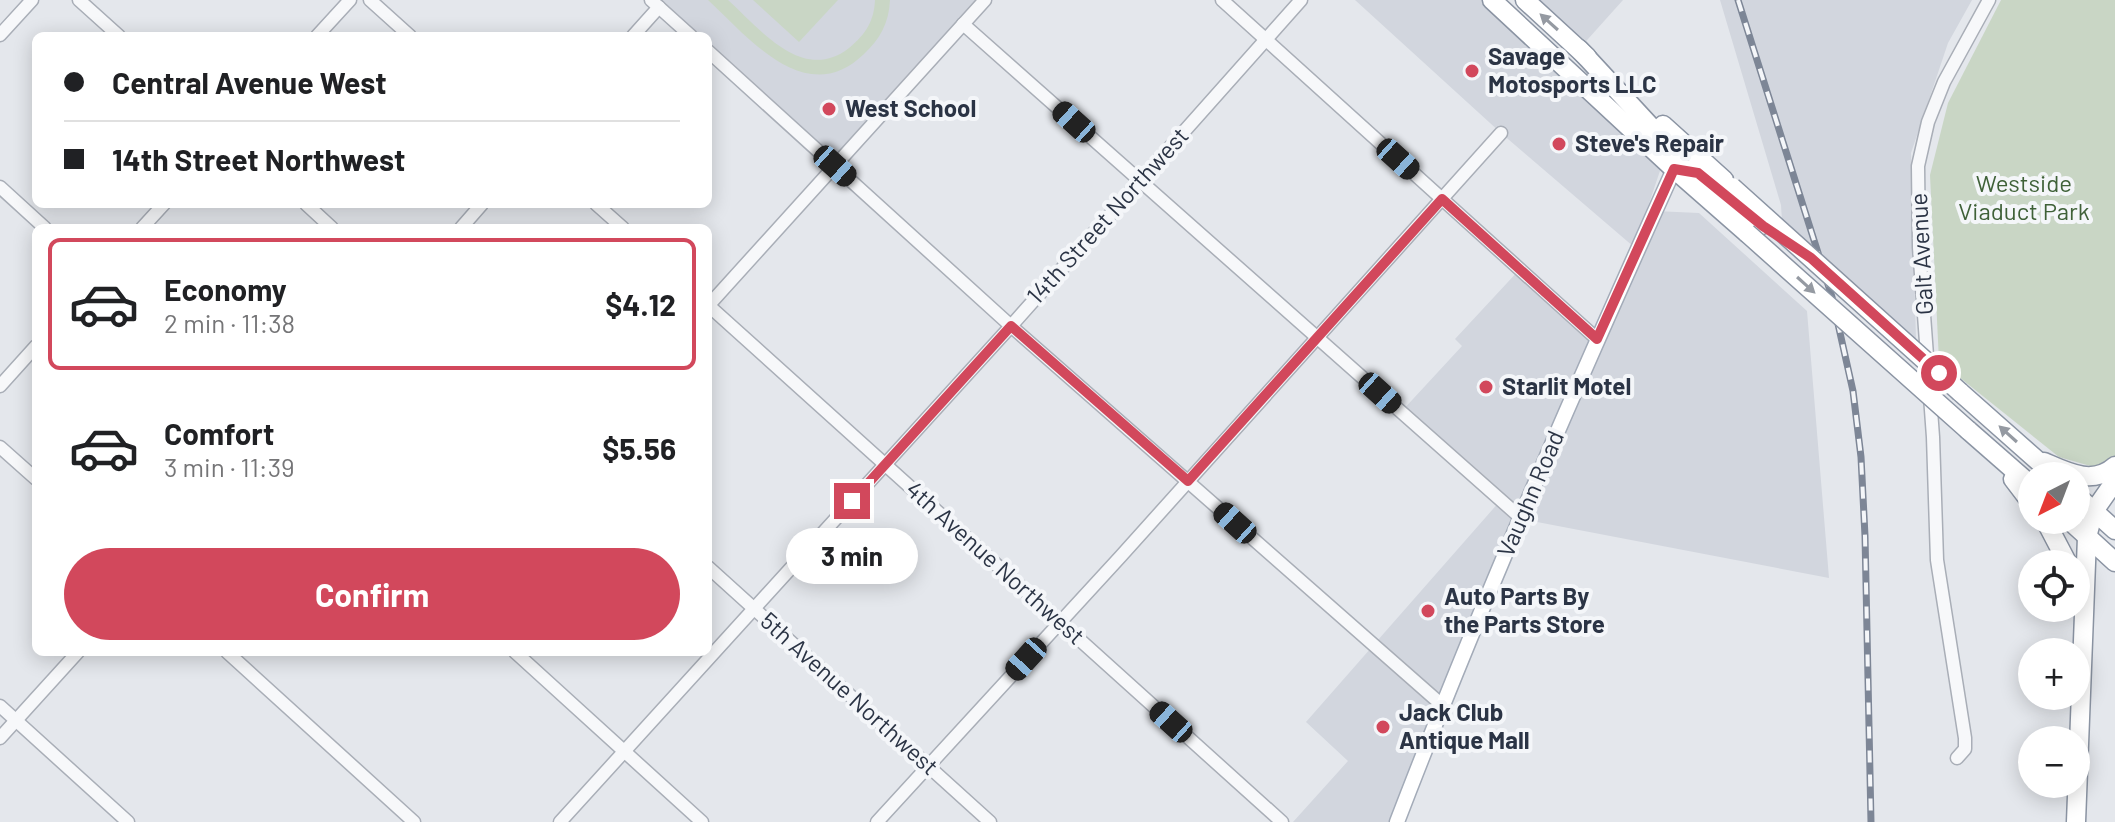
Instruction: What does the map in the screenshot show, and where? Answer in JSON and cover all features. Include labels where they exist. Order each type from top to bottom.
[{"type":"highway","points":[[1492,0],[1674,169],[2018,473]]},
{"type":"highway","points":[[1525,0],[1732,193],[1811,258],[2039,462]]},
{"type":"highway","points":[[1579,49],[1665,142],[1674,157],[1674,169]]},
{"type":"highway","points":[[1674,169],[1698,173],[1732,193]]},
{"type":"highway","points":[[1993,451],[2018,485]]},
{"type":"highway","points":[[2036,459],[2081,477],[2108,473],[2115,466]]},
{"type":"highway","points":[[2083,638],[2087,537],[2094,511],[2115,481]]},
{"type":"highway","points":[[2090,507],[2115,530]]},
{"type":"highway","points":[[2084,534],[2115,562]]},
{"type":"highway","points":[[2076,822],[2081,710]]},
{"type":"main road","name":"Vaughn Road","points":[[1397,822],[1442,705],[1521,518],[1674,169]]},
{"type":"street","points":[[0,35],[32,0]]},
{"type":"street","points":[[79,0],[115,32]]},
{"type":"street","points":[[321,32],[350,0]]},
{"type":"street","points":[[370,0],[406,32]]},
{"type":"street","points":[[712,301],[985,0]]},
{"type":"street","points":[[1222,0],[1597,339]]},
{"type":"street","name":"14th Street Northwest","points":[[712,655],[1301,0]]},
{"type":"street","name":"Galt Avenue","points":[[1957,758],[1965,749],[1965,738],[1937,560],[1933,437],[1919,247],[1918,166],[1928,122],[1944,82],[1989,0]]},
{"type":"street","points":[[636,32],[655,4],[686,32]]},
{"type":"street","points":[[963,24],[1521,518]]},
{"type":"street","points":[[712,55],[1011,326],[1442,705]]},
{"type":"street","points":[[877,822],[1501,133]]},
{"type":"street","points":[[0,187],[41,224]]},
{"type":"street","points":[[146,224],[160,208]]},
{"type":"street","points":[[310,208],[328,224]]},
{"type":"street","points":[[464,224],[478,208]]},
{"type":"street","points":[[600,208],[618,224]]},
{"type":"street","name":"4th Avenue Northwest","points":[[712,309],[1282,822]]},
{"type":"street","points":[[0,386],[32,350]]},
{"type":"street","points":[[0,447],[32,475]]},
{"type":"street","name":"5th Avenue Northwest","points":[[712,571],[990,822]]},
{"type":"street","points":[[0,738],[74,656]]},
{"type":"street","points":[[231,656],[414,822]]},
{"type":"street","points":[[519,656],[702,822]]},
{"type":"street","name":"14th Street Northwest","points":[[560,822],[711,656]]},
{"type":"street","points":[[0,706],[128,822]]},
{"type":"shaded area","name":"West School","points":[[651,0],[985,0],[835,166],[712,55],[712,32],[687,32]]},
{"type":"shaded area","points":[[1355,0],[1492,0],[1664,159],[1636,242],[1655,211],[1699,213],[1807,311],[1829,578],[1521,519],[1397,822],[1293,822],[1348,761],[1306,722],[1500,501],[1401,412],[1462,346],[1455,339],[1520,269],[1597,339],[1634,247],[1501,133]]},
{"type":"shaded area","points":[[1524,0],[1623,0],[1579,49]]},
{"type":"shaded area","points":[[1720,0],[1972,0],[1948,43],[1911,153],[1916,340],[1782,221],[1781,205]]},
{"type":"green space","points":[[708,0],[728,0],[783,48],[815,60],[832,57],[849,48],[868,27],[875,0],[890,0],[886,23],[870,48],[842,69],[821,75],[800,72],[760,49]]},
{"type":"green space","points":[[753,0],[838,0],[799,42]]},
{"type":"green space","name":"Westside Viaduct Park","points":[[2001,0],[2115,0],[2115,457],[2094,467],[2090,466],[2090,462],[2059,457],[1939,361],[1930,175],[1948,103]]},
{"type":"railway","points":[[1738,0],[1832,297],[1853,391],[1861,457],[1865,536],[1871,822]]},
{"type":"place","name":"Savage Motosports LLC","points":[[1472,71]]},
{"type":"place","name":"West School","points":[[829,109]]},
{"type":"place","name":"Steve's Repair","points":[[1559,144]]},
{"type":"place","name":"Starlit Motel","points":[[1486,387]]},
{"type":"place","name":"Auto Parts By the Parts Store","points":[[1428,611]]},
{"type":"place","name":"Jack Club Antique Mall","points":[[1383,727]]},
{"type":"route","points":[[852,501],[1011,326],[1188,481],[1442,199],[1597,339],[1674,169],[1686,169],[1706,178],[1763,226],[1811,258],[1939,373]]}]
